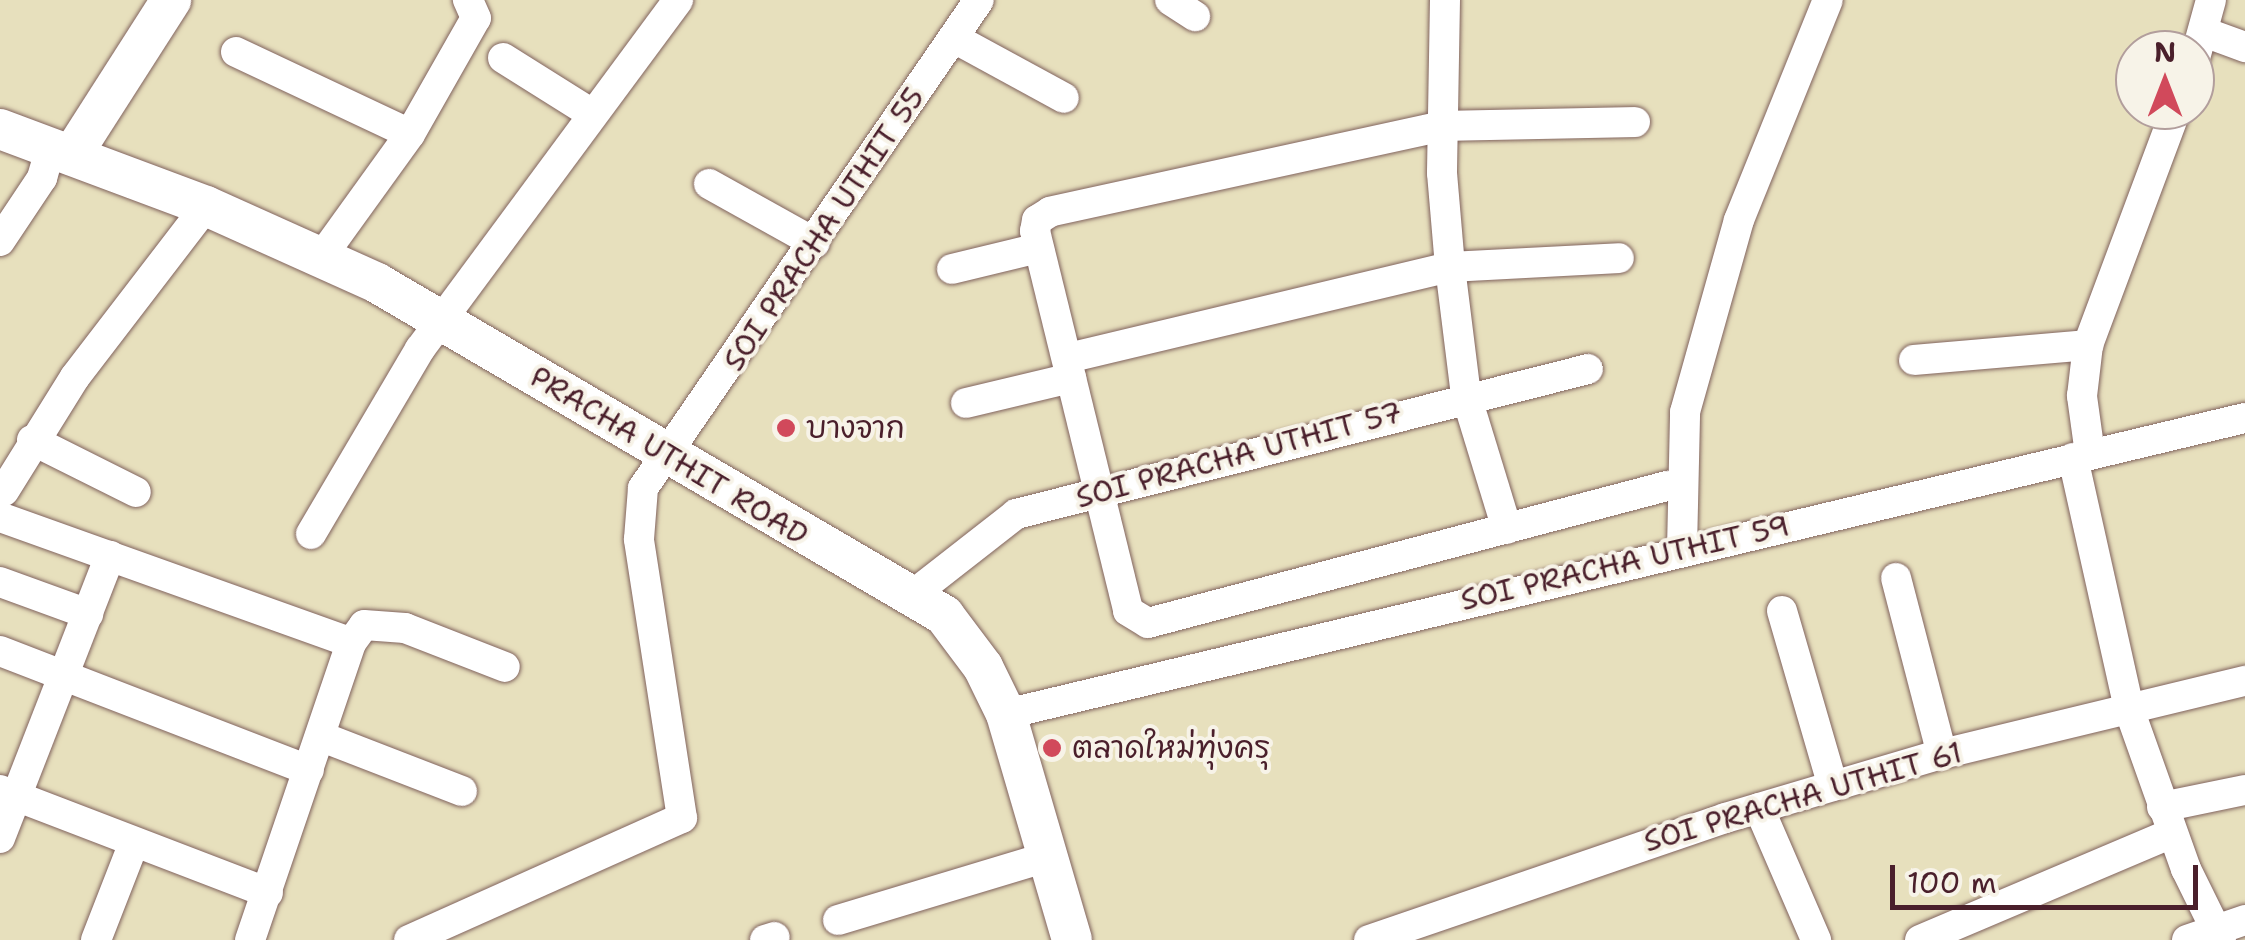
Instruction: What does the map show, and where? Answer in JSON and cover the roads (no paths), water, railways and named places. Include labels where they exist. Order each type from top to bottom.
[{"type":"main road","points":[[55,160],[143,0]]},
{"type":"main road","points":[[55,160],[171,0]]},
{"type":"main road","name":"PRACHA UTHIT ROAD","points":[[0,128],[55,160],[206,206],[322,256],[442,322],[669,458],[914,594],[964,636],[1006,714],[1072,940]]},
{"type":"street","points":[[322,256],[410,134],[476,18],[468,0]]},
{"type":"street","points":[[311,534],[442,322],[589,112],[678,0]]},
{"type":"street","name":"SOI PRACHA UTHIT 55","points":[[409,940],[682,818],[683,790],[638,539],[642,488],[669,458],[980,0]]},
{"type":"street","points":[[1445,0],[1443,126],[1450,267],[1466,395],[1506,529]]},
{"type":"street","points":[[1682,548],[1690,395],[1739,220],[1828,0]]},
{"type":"street","points":[[2204,30],[2211,0]]},
{"type":"street","points":[[954,38],[1064,98]]},
{"type":"street","points":[[2215,46],[2245,47]]},
{"type":"street","points":[[236,52],[410,134]]},
{"type":"street","points":[[503,58],[589,112]]},
{"type":"street","points":[[1635,122],[1443,126],[1050,212],[1037,220],[1039,248],[1128,612],[1148,623],[1667,486]]},
{"type":"street","points":[[2169,130],[2088,346],[2082,396],[2082,456],[2129,709],[2167,820],[2218,934]]},
{"type":"street","points":[[0,241],[55,160]]},
{"type":"street","points":[[709,184],[815,243]]},
{"type":"street","points":[[206,206],[32,440],[2,504],[110,556],[351,643]]},
{"type":"street","points":[[952,269],[1039,248]]},
{"type":"street","points":[[966,403],[1070,368],[1450,267],[1619,258]]},
{"type":"street","points":[[1914,360],[2088,346]]},
{"type":"street","name":"SOI PRACHA UTHIT 57","points":[[914,594],[1005,518],[1466,395],[1588,369]]},
{"type":"street","name":"SOI PRACHA UTHIT 59","points":[[1006,714],[1682,548],[2082,456],[2243,411]]},
{"type":"street","points":[[32,440],[136,492]]},
{"type":"street","points":[[0,838],[8,794],[110,556]]},
{"type":"street","points":[[1896,578],[1942,754]]},
{"type":"street","points":[[0,582],[88,614]]},
{"type":"street","points":[[1782,612],[1833,786]]},
{"type":"street","points":[[250,940],[322,738],[351,643],[364,625],[381,622],[505,667]]},
{"type":"street","points":[[0,651],[310,770]]},
{"type":"street","name":"SOI PRACHA UTHIT 61","points":[[1369,940],[1481,896],[1833,786],[1942,754],[2245,681]]},
{"type":"street","points":[[322,738],[462,791]]},
{"type":"street","points":[[1920,940],[2167,820],[2245,790]]},
{"type":"street","points":[[8,794],[133,846],[268,893]]},
{"type":"street","points":[[1759,808],[1816,940]]},
{"type":"street","points":[[96,940],[133,846]]},
{"type":"street","points":[[838,920],[1050,856]]},
{"type":"street","points":[[2187,940],[2218,934],[2245,920]]},
{"type":"place","name":"บางจาก","points":[[786,428]]},
{"type":"place","name":"ตลาดใหม่ทุ่งครุ","points":[[1052,748]]}]
